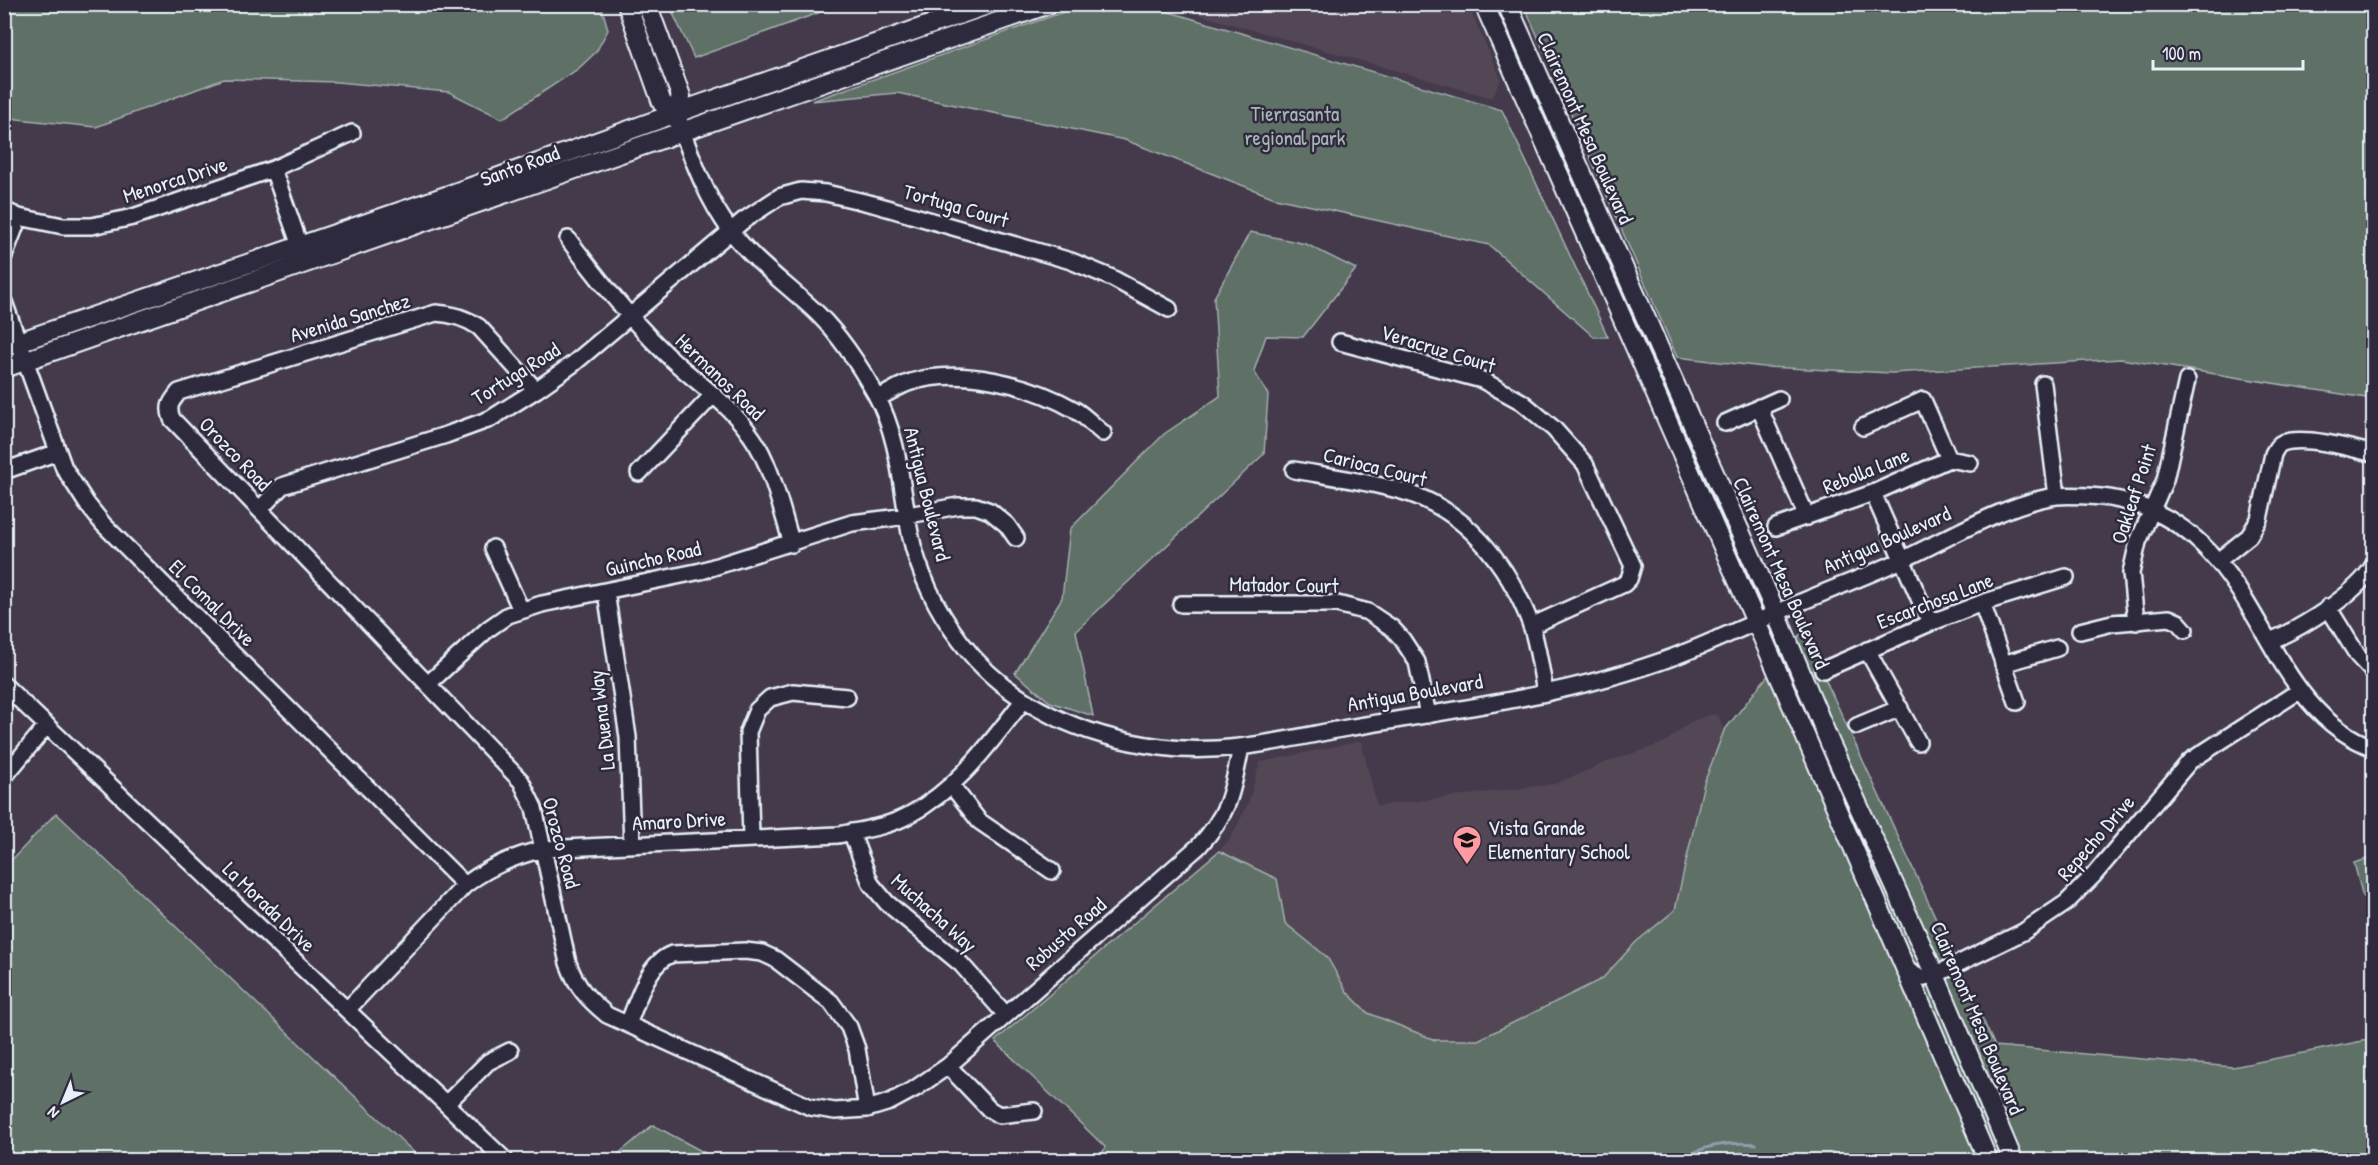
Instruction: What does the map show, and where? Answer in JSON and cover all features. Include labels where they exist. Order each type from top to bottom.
[{"type":"main road","name":"Antigua Boulevard","points":[[627,4],[662,103],[675,114],[682,131]]},
{"type":"main road","name":"Antigua Boulevard","points":[[647,4],[681,96],[675,114]]},
{"type":"main road","name":"Santo Road","points":[[12,345],[990,4]]},
{"type":"main road","name":"Santo Road","points":[[4,368],[467,209],[682,131],[1049,4]]},
{"type":"main road","name":"Clairemont Mesa Boulevard","points":[[1484,4],[1756,622],[1989,1161]]},
{"type":"main road","name":"Clairemont Mesa Boulevard","points":[[1506,4],[1776,613],[1830,743],[1935,975],[2013,1161]]},
{"type":"street","name":"Antigua Boulevard","points":[[682,131],[702,185],[730,230],[745,248],[821,317],[847,348],[878,399],[900,462],[908,516],[920,567],[932,595],[962,644],[999,682],[1023,701],[1072,726],[1101,736],[1159,747],[1189,750],[1242,747],[1428,715],[1636,671],[1901,560],[2011,509],[2057,496],[2106,497],[2152,510],[2190,532],[2219,560],[2233,578],[2299,691],[2330,723],[2365,746],[2373,748]]},
{"type":"street","name":"Menorca Drive","points":[[4,210],[19,217],[63,226],[93,226],[133,217],[273,169],[352,133]]},
{"type":"street","points":[[273,169],[300,246]]},
{"type":"street","name":"Tortuga Court","points":[[730,230],[778,197],[801,191],[826,193],[1071,261],[1112,278],[1169,309]]},
{"type":"street","points":[[4,256],[19,217]]},
{"type":"street","name":"Tortuga Road","points":[[260,509],[282,486],[490,419],[573,364],[730,230]]},
{"type":"street","name":"Hermanos Road","points":[[568,239],[630,315],[663,351],[732,411],[760,450],[792,544]]},
{"type":"street","name":"El Comal Drive","points":[[4,302],[12,345],[26,361],[64,468],[87,504],[104,524],[465,885]]},
{"type":"street","name":"Avenida Sanchez","points":[[172,419],[169,410],[170,402],[179,392],[436,313],[470,321],[479,327],[536,390]]},
{"type":"street","name":"Veracruz Court","points":[[1340,342],[1482,380],[1522,402],[1554,429],[1585,464],[1633,566],[1629,579],[1624,584],[1531,626]]},
{"type":"street","points":[[878,399],[909,382],[940,376],[983,377],[1052,398],[1077,411],[1103,433]]},
{"type":"street","name":"Oakleaf Point","points":[[2136,622],[2132,573],[2138,543],[2165,480],[2187,380]]},
{"type":"street","points":[[2043,384],[2057,496]]},
{"type":"street","points":[[639,473],[713,395]]},
{"type":"street","points":[[1725,423],[1779,399]]},
{"type":"street","points":[[1863,427],[1923,400],[1949,459],[1970,463]]},
{"type":"street","points":[[1759,407],[1807,517]]},
{"type":"street","name":"Orozco Road","points":[[172,419],[521,781],[534,808],[568,963],[574,980],[585,995],[607,1015],[810,1107],[835,1111],[867,1109]]},
{"type":"street","points":[[2219,560],[2249,536],[2259,519],[2273,454],[2278,446],[2284,442],[2325,442],[2373,454]]},
{"type":"street","points":[[4,471],[58,452]]},
{"type":"street","name":"Rebolla Lane","points":[[1776,527],[1873,493],[1949,459]]},
{"type":"street","name":"Carioca Court","points":[[1294,470],[1399,490],[1437,505],[1478,536],[1506,572],[1531,626],[1545,692]]},
{"type":"street","points":[[1873,493],[1930,623]]},
{"type":"street","name":"Guincho Road","points":[[429,683],[488,628],[508,615],[521,610],[701,572],[852,523],[908,516],[958,506],[976,506],[990,511],[1007,525],[1016,538]]},
{"type":"street","points":[[493,548],[521,610]]},
{"type":"street","points":[[2270,641],[2288,633],[2348,594],[2370,571],[2373,564]]},
{"type":"street","name":"Escarchosa Lane","points":[[1823,670],[1982,603],[2066,578]]},
{"type":"street","name":"La Duena Way","points":[[606,592],[628,737],[632,844]]},
{"type":"street","points":[[1982,603],[2017,702]]},
{"type":"street","name":"Matador Court","points":[[1181,604],[1337,604],[1368,612],[1392,628],[1417,662],[1428,715]]},
{"type":"street","points":[[2328,607],[2358,656],[2373,673]]},
{"type":"street","points":[[2080,631],[2112,623],[2169,618],[2178,622],[2185,630]]},
{"type":"street","points":[[2003,664],[2057,648]]},
{"type":"street","points":[[1867,650],[1918,742]]},
{"type":"street","name":"La Morada Drive","points":[[4,685],[505,1161]]},
{"type":"street","name":"Repecho Drive","points":[[1935,975],[2023,932],[2066,903],[2093,876],[2190,761],[2299,691]]},
{"type":"street","points":[[750,838],[748,732],[757,710],[770,698],[792,692],[847,697]]},
{"type":"street","name":"Amaro Drive","points":[[347,1010],[465,885],[476,876],[515,856],[543,849],[838,835],[882,825],[908,816],[952,786],[973,764],[1023,701]]},
{"type":"street","points":[[1857,726],[1900,708]]},
{"type":"street","points":[[4,777],[47,725]]},
{"type":"street","name":"Robusto Road","points":[[867,1109],[899,1097],[948,1066],[1199,846],[1224,814],[1231,797],[1242,747]]},
{"type":"street","points":[[952,786],[980,821],[1052,871]]},
{"type":"street","name":"Muchacha Way","points":[[850,832],[871,884],[887,903],[961,964],[1006,1015]]},
{"type":"street","points":[[628,1024],[654,966],[662,958],[672,954],[746,951],[762,953],[775,959],[831,1002],[849,1027],[857,1049],[867,1109]]},
{"type":"street","points":[[1907,970],[1920,978],[1935,975]]},
{"type":"street","points":[[446,1104],[488,1062],[510,1051]]},
{"type":"street","points":[[948,1066],[989,1109],[999,1115],[1034,1111]]},
{"type":"shaded area","points":[[1165,5],[1468,5],[1501,79],[1492,98]]},
{"type":"shaded area","name":"Vista Grande Elementary School","points":[[1708,715],[1716,715],[1720,719],[1724,734],[1704,783],[1675,910],[1636,942],[1602,979],[1478,1040],[1435,1040],[1368,1013],[1347,992],[1327,957],[1285,923],[1277,879],[1219,851],[1230,839],[1248,804],[1260,762],[1361,741],[1377,806],[1555,784],[1612,760],[1658,745],[1668,740],[1688,723]]},
{"type":"green space","points":[[601,4],[608,30],[596,52],[578,69],[502,119],[449,92],[337,82],[224,79],[96,127],[17,119],[5,113],[5,5]]},
{"type":"green space","points":[[669,5],[840,5],[694,58]]},
{"type":"green space","name":"Tierrasanta regional park","points":[[1083,5],[1154,5],[1156,8],[1502,110],[1608,337],[1594,337],[1489,245],[1275,198],[1125,140],[897,93],[812,101]]},
{"type":"green space","points":[[1524,5],[2373,5],[2373,399],[2121,359],[1892,373],[1764,367],[1677,357]]},
{"type":"green space","points":[[1250,232],[1306,244],[1356,269],[1303,337],[1266,336],[1254,371],[1268,395],[1264,454],[1076,631],[1093,716],[1050,702],[1015,673],[1062,598],[1070,529],[1164,434],[1220,396],[1214,298]]},
{"type":"green space","points":[[1803,631],[1995,1046],[2233,1067],[2373,1039],[2373,1160],[1100,1160],[1105,1147],[995,1041],[1219,851],[1277,879],[1285,923],[1327,957],[1347,992],[1368,1013],[1435,1040],[1478,1040],[1602,979],[1636,942],[1675,910],[1704,783],[1724,731]]},
{"type":"green space","points":[[56,813],[422,1160],[5,1160],[5,867]]},
{"type":"green space","points":[[2370,858],[2373,872],[2373,894],[2363,897],[2354,863]]},
{"type":"green space","points":[[653,1125],[718,1160],[611,1160]]},
{"type":"waterway","points":[[1682,1160],[1708,1147],[1737,1143],[1756,1144]]},
{"type":"place","name":"Vista Grande Elementary School","points":[[1467,866]]}]
